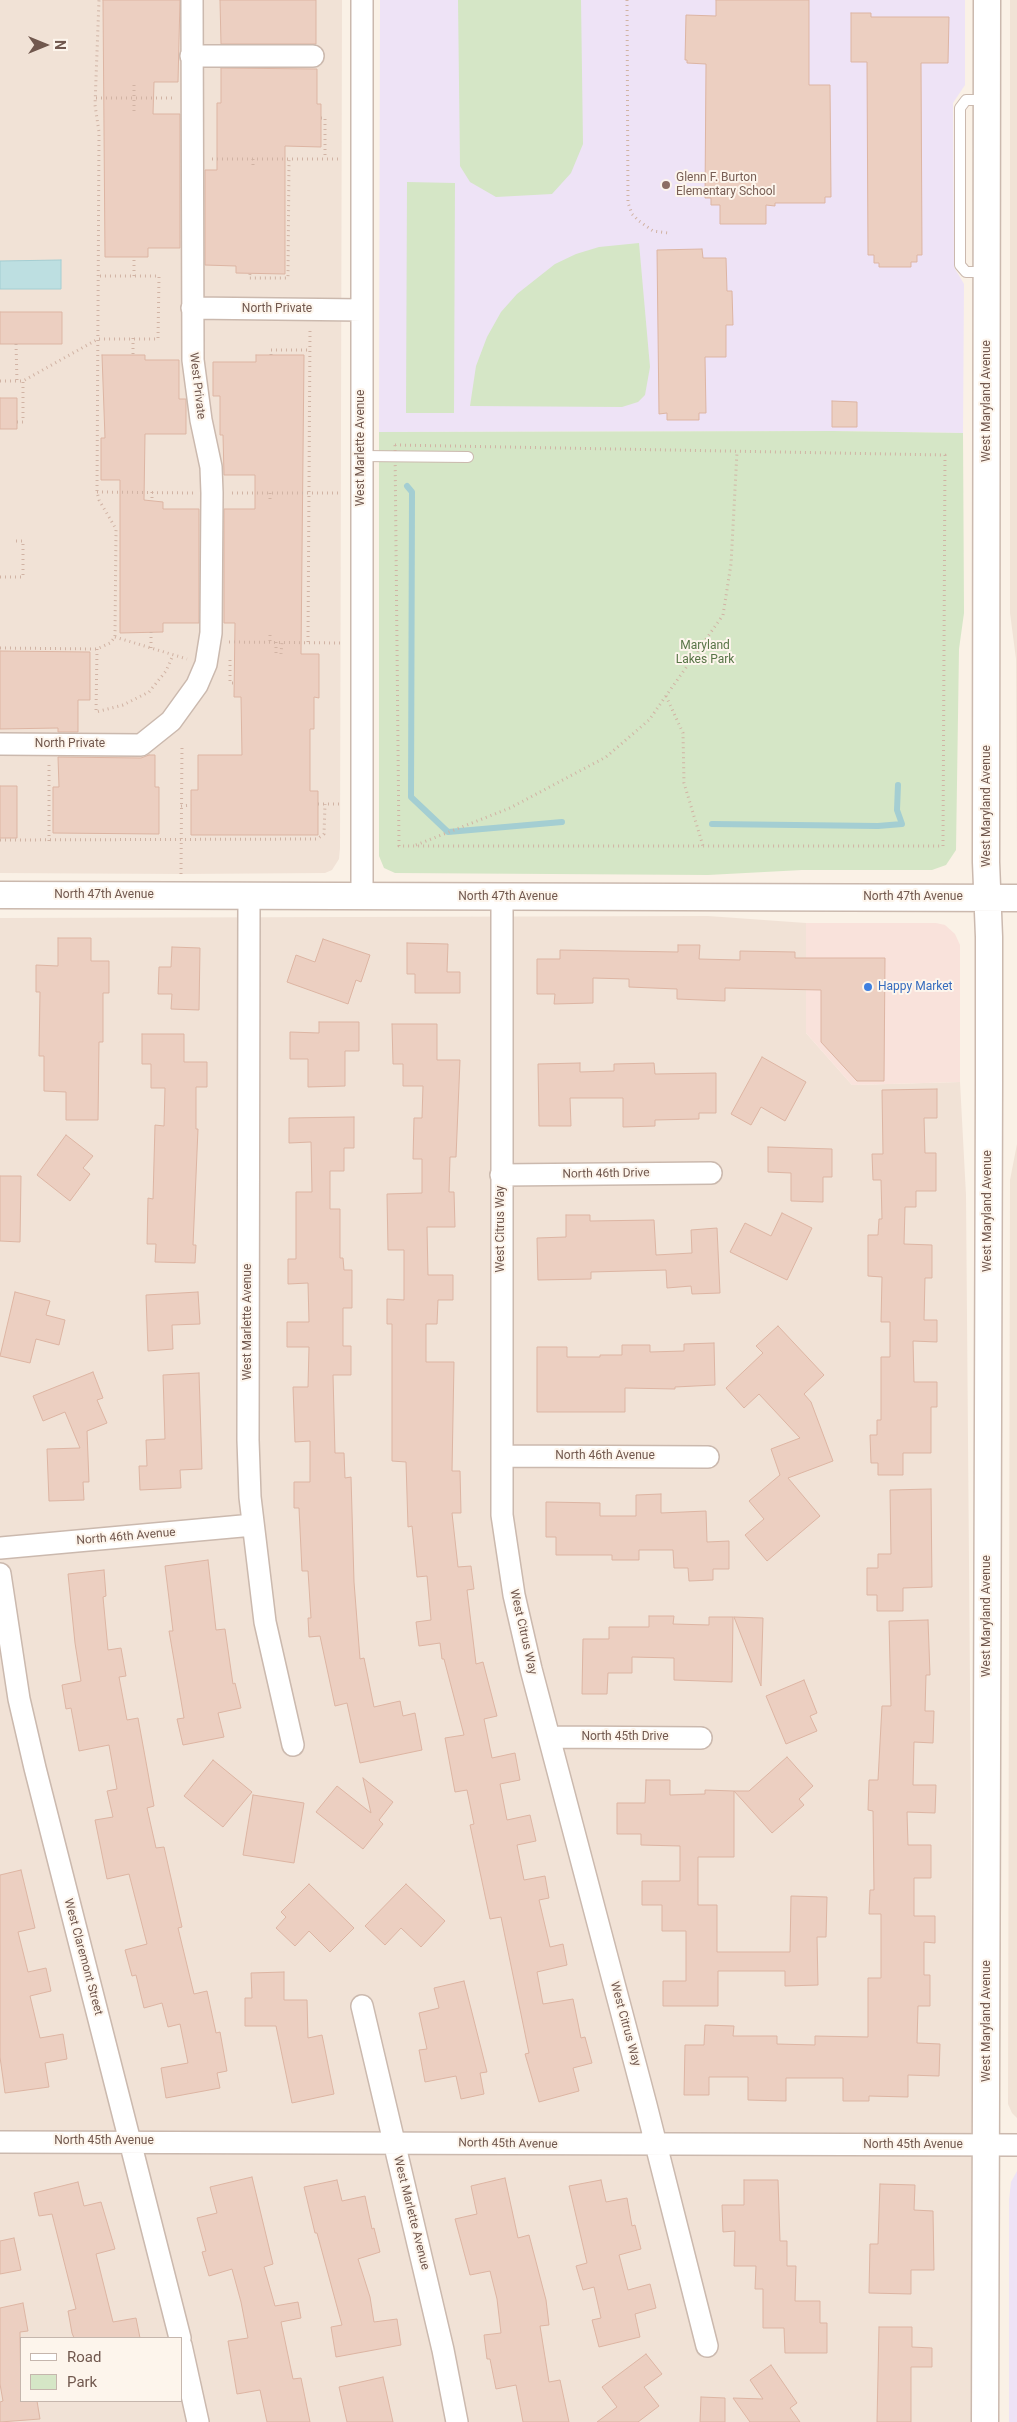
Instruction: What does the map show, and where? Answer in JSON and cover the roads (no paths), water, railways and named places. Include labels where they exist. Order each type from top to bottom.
[{"type":"street","name":"West Private","points":[[141,745],[171,721],[197,685],[206,664],[220,641],[211,467],[201,420],[193,360],[192,0]]},
{"type":"street","name":"West Marlette Avenue","points":[[362,0],[362,896]]},
{"type":"street","name":"West Maryland Avenue","points":[[985,2422],[988,898],[987,0]]},
{"type":"street","points":[[191,56],[313,56]]},
{"type":"street","name":"North Private","points":[[192,308],[362,310]]},
{"type":"street","name":"North Private","points":[[0,744],[141,745]]},
{"type":"street","name":"North 47th Avenue","points":[[0,895],[1017,898]]},
{"type":"street","name":"West Marlette Avenue","points":[[249,895],[248,1440],[253,1525],[265,1622],[293,1745]]},
{"type":"street","name":"West Citrus Way","points":[[502,897],[502,1515],[514,1595],[706,2346]]},
{"type":"street","name":"North 46th Drive","points":[[501,1175],[711,1173]]},
{"type":"street","name":"North 46th Avenue","points":[[502,1456],[708,1457]]},
{"type":"street","name":"North 46th Avenue","points":[[0,1548],[253,1525]]},
{"type":"street","name":"West Claremont Street","points":[[0,1574],[19,1699],[60,1868],[180,2337]]},
{"type":"street","name":"North 45th Drive","points":[[549,1737],[701,1738]]},
{"type":"street","name":"West Marlette Avenue","points":[[362,2006],[443,2350],[457,2422]]},
{"type":"street","name":"North 45th Avenue","points":[[0,2142],[1017,2145]]},
{"type":"street","points":[[182,2350],[198,2422]]},
{"type":"lane","points":[[361,456],[468,457]]},
{"type":"water","points":[[61,260],[61,289],[0,289],[0,261]]},
{"type":"waterway","points":[[407,486],[412,492],[411,797],[448,832],[562,822]]},
{"type":"waterway","points":[[712,824],[878,826],[902,824],[897,810],[898,785]]},
{"type":"place","name":"Glenn F. Burton Elementary School","points":[[666,185]]},
{"type":"place","name":"Happy Market","points":[[868,987]]},
{"type":"park label","name":"Maryland Lakes Park","points":[[705,653]]}]
